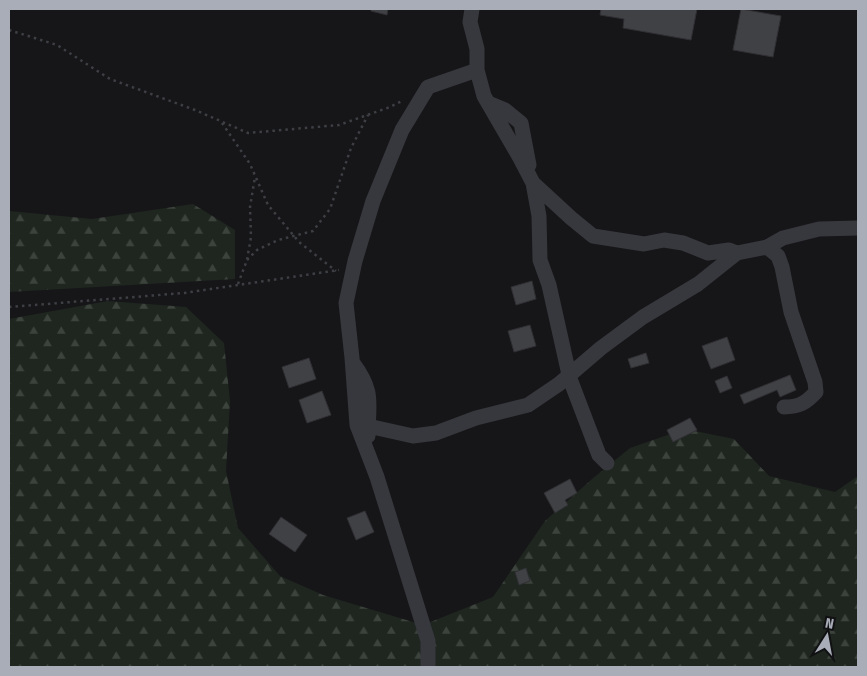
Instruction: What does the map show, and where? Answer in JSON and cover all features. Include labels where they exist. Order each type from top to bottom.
[{"type":"lane","points":[[472,9],[470,22],[477,49],[476,70],[484,96],[531,179],[571,218],[594,236],[644,244],[664,240],[683,243],[708,253],[767,248],[783,238],[819,229],[858,228]]},
{"type":"lane","points":[[428,667],[428,641],[383,496],[357,425],[346,303],[353,268],[377,192],[402,130],[428,87],[476,70]]},
{"type":"lane","points":[[531,179],[539,216],[540,260],[549,284],[569,375],[599,455],[607,463]]},
{"type":"lane","points":[[767,248],[778,256],[782,267],[791,312],[816,387],[816,392],[808,402],[792,407],[784,407]]},
{"type":"lane","points":[[368,426],[413,436],[436,433],[476,418],[528,405],[559,384],[643,316],[698,284],[737,252]]},
{"type":"lane","points":[[352,363],[364,378],[370,397],[367,452]]},
{"type":"path","points":[[9,30],[57,45],[110,79],[195,110],[248,133],[339,125],[390,107],[405,99]]},
{"type":"path","points":[[247,260],[258,250],[278,240],[313,231],[330,210],[351,148],[368,115]]},
{"type":"path","points":[[221,122],[250,164],[268,205],[299,242],[336,271]]},
{"type":"path","points":[[238,285],[247,260],[251,237],[250,207],[255,176]]},
{"type":"path","points":[[9,307],[184,292],[353,268]]},
{"type":"green space","points":[[193,204],[235,230],[235,279],[9,292],[9,211],[92,219]]},
{"type":"green space","points":[[108,301],[186,307],[224,343],[230,401],[226,471],[238,528],[280,576],[323,595],[423,625],[493,597],[545,521],[592,479],[630,448],[685,429],[734,439],[769,476],[835,492],[858,476],[858,667],[9,667],[9,319]]},
{"type":"building","points":[[371,9],[388,9],[387,15],[371,11]]},
{"type":"building","points":[[601,9],[697,9],[691,40],[623,28],[624,19],[600,15]]},
{"type":"building","points":[[741,9],[781,16],[773,57],[733,50]]},
{"type":"building","points":[[532,281],[536,299],[516,305],[511,287]]},
{"type":"building","points":[[530,325],[536,346],[514,352],[508,331]]},
{"type":"building","points":[[727,337],[735,360],[711,369],[702,346]]},
{"type":"building","points":[[646,353],[649,363],[631,368],[628,359]]},
{"type":"building","points":[[309,358],[316,379],[289,388],[282,367]]},
{"type":"building","points":[[790,375],[796,390],[780,397],[777,390],[744,404],[740,395]]},
{"type":"building","points":[[727,376],[732,388],[720,393],[715,381]]},
{"type":"building","points":[[322,391],[331,415],[307,423],[299,400]]},
{"type":"building","points":[[690,418],[697,430],[673,442],[667,430]]},
{"type":"building","points":[[570,479],[577,493],[565,500],[568,505],[555,513],[544,493]]},
{"type":"building","points":[[365,511],[374,532],[356,540],[347,518]]},
{"type":"building","points":[[281,517],[307,535],[295,552],[269,534]]},
{"type":"building","points":[[526,568],[530,581],[519,585],[515,572]]}]
